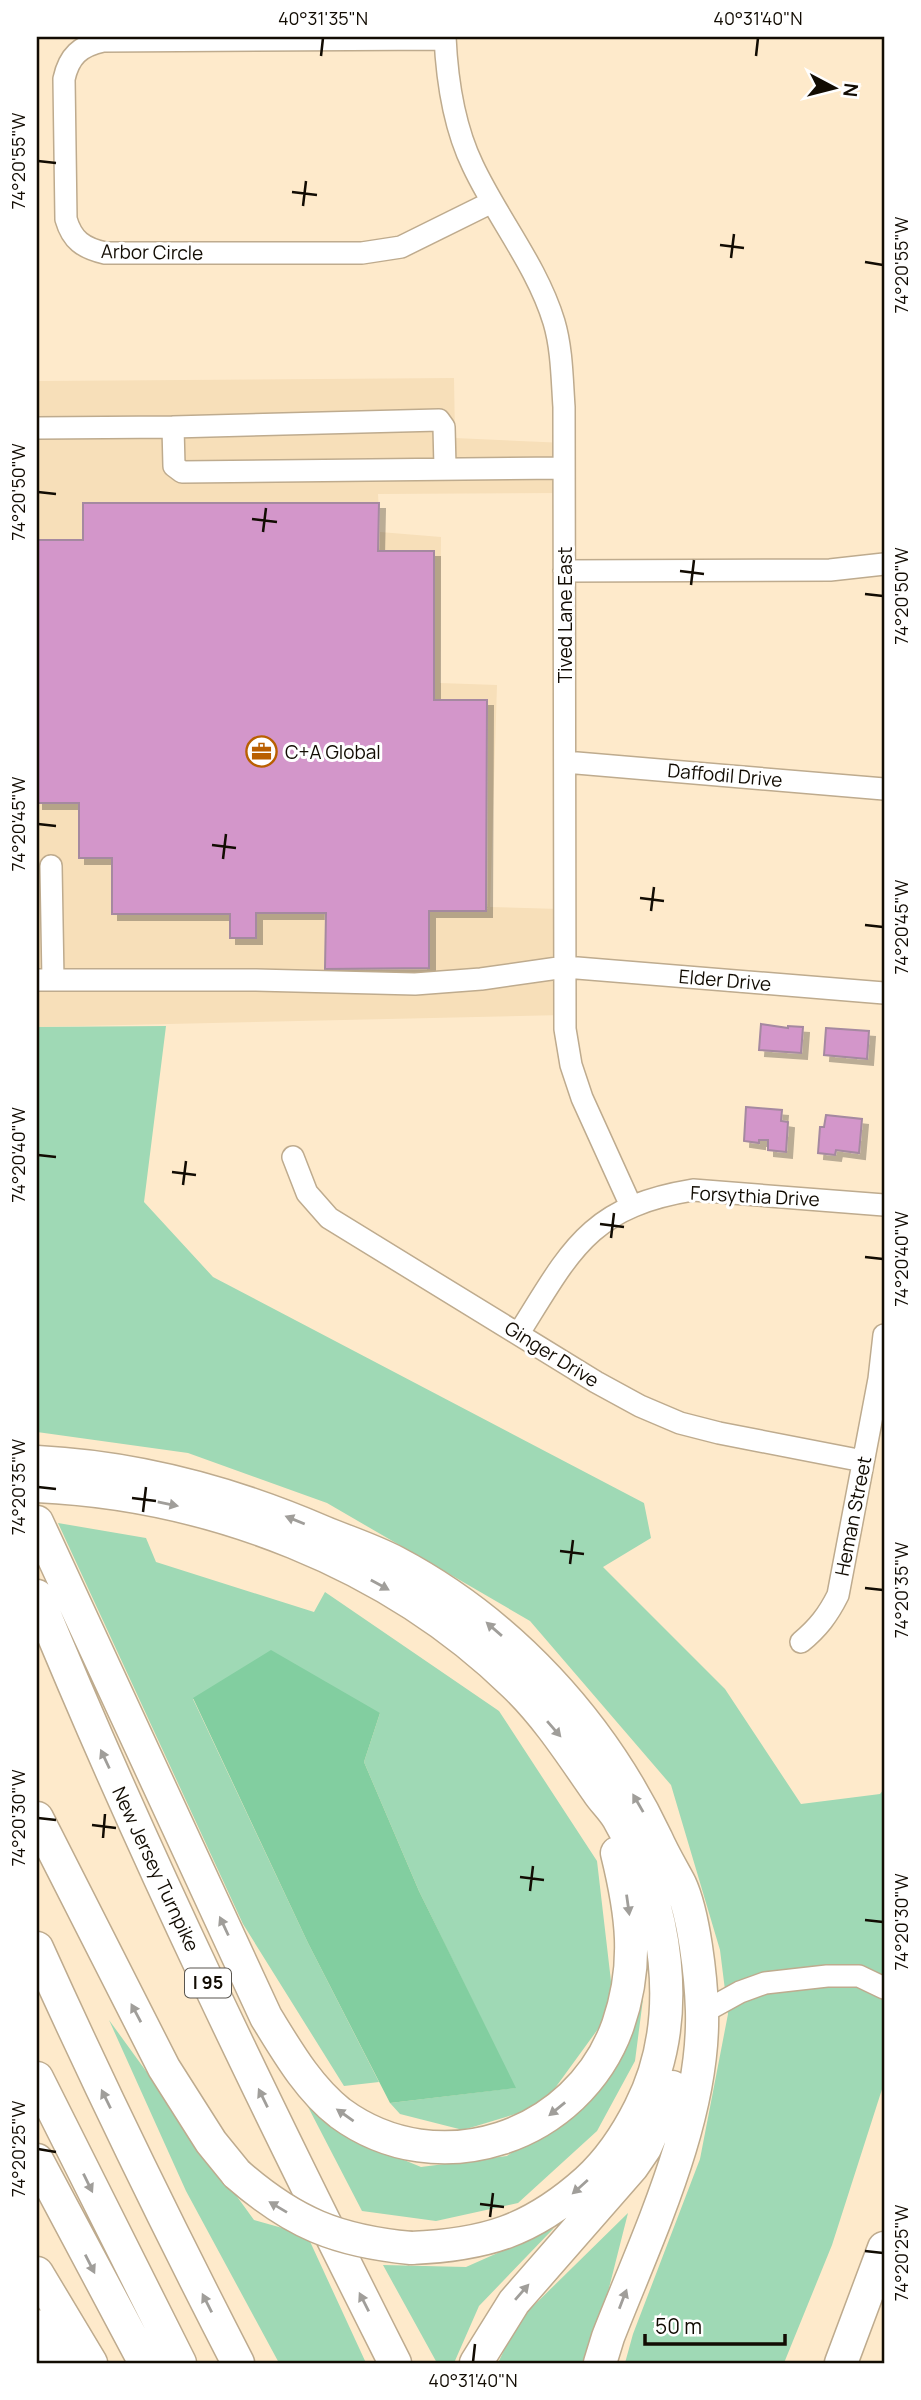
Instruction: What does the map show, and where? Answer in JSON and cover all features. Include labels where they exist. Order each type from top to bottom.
[{"type":"highway","points":[[42,1474],[118,1472],[183,1484],[243,1500],[393,1561],[483,1619],[529,1659],[572,1706],[611,1758],[642,1810],[681,1886],[692,1931],[702,2013],[699,2063],[677,2158],[600,2363]]},
{"type":"highway","points":[[37,1818],[164,2068],[211,2142],[237,2174],[265,2200],[302,2221],[339,2237],[375,2245],[411,2248],[450,2246],[488,2239],[526,2225],[564,2202],[612,2155],[626,2136],[651,2086],[660,2055],[666,2018],[666,1980],[662,1939],[651,1894],[617,1816],[561,1737],[516,1686],[469,1644],[418,1607],[380,1584],[289,1541],[236,1521],[42,1474]]},
{"type":"highway","points":[[37,1522],[266,2017],[314,2088],[339,2112],[370,2132],[409,2144],[446,2148],[481,2145],[518,2133],[548,2116],[577,2092],[601,2061],[618,2025],[628,1986],[633,1947],[629,1901],[598,1791]]},
{"type":"highway","name":"New Jersey Turnpike","points":[[37,1596],[89,1723],[233,2037],[395,2363]]},
{"type":"highway","points":[[480,2356],[513,2302],[632,2167],[645,2148],[666,2102],[679,2060],[686,2019],[687,1977],[682,1934],[668,1864]]},
{"type":"highway","points":[[37,1948],[85,2055],[168,2226],[239,2363]]},
{"type":"highway","points":[[37,2078],[180,2363]]},
{"type":"highway","points":[[37,2160],[145,2363]]},
{"type":"highway","points":[[841,2363],[884,2248]]},
{"type":"highway","points":[[37,2273],[91,2363]]},
{"type":"highway","points":[[37,2326],[60,2363]]},
{"type":"street","name":"Arbor Circle","points":[[445,38],[103,41],[88,45],[76,53],[67,64],[64,79],[66,219],[70,232],[78,243],[90,250],[105,253],[362,253],[401,247],[492,202]]},
{"type":"street","name":"Tived Lane East","points":[[445,38],[448,81],[472,164],[540,285],[555,324],[561,362],[564,468],[565,1029],[570,1065],[582,1098],[631,1206]]},
{"type":"street","points":[[37,428],[439,420],[444,427],[445,467]]},
{"type":"street","points":[[173,427],[174,466],[182,472],[445,467],[564,468]]},
{"type":"street","points":[[564,571],[830,570],[884,564]]},
{"type":"street","name":"Daffodil Drive","points":[[565,762],[884,789]]},
{"type":"street","points":[[45,980],[51,866]]},
{"type":"street","name":"Elder Drive","points":[[45,980],[256,980],[415,984],[481,979],[565,967],[884,993]]},
{"type":"street","name":"Ginger Drive","points":[[293,1157],[307,1193],[329,1218],[596,1382],[640,1406],[680,1423],[719,1433],[863,1461]]},
{"type":"street","name":"Forsythia Drive","points":[[519,1333],[561,1265],[580,1242],[602,1222],[631,1206],[662,1195],[693,1190],[884,1205]]},
{"type":"street","name":"Heman Street","points":[[801,1642],[815,1631],[828,1615],[838,1595],[879,1380],[884,1335]]},
{"type":"street","points":[[702,2013],[740,1992],[765,1983],[827,1976],[859,1976],[884,1988]]},
{"type":"shaded area","points":[[454,378],[455,438],[566,443],[565,493],[378,494],[380,532],[441,537],[440,683],[497,685],[490,907],[560,909],[564,1015],[37,1027],[37,381]]},
{"type":"green space","points":[[166,1026],[144,1202],[213,1277],[644,1503],[651,1538],[603,1567],[725,1689],[801,1804],[880,1794],[884,1789],[884,2083],[832,2245],[784,2363],[625,2363],[633,2334],[700,2159],[728,2014],[720,1950],[671,1785],[530,1621],[327,1503],[188,1453],[37,1432],[37,1027]]},
{"type":"green space","points":[[58,1523],[146,1538],[156,1562],[314,1612],[325,1592],[499,1711],[597,1861],[614,2007],[542,2106],[463,2130],[400,2114],[390,2103],[515,2088],[419,1891],[364,1762],[380,1713],[193,1699],[308,1943],[379,2082],[344,2086],[243,1924]]},
{"type":"green space","points":[[271,1650],[380,1713],[364,1762],[419,1891],[516,2088],[390,2103],[308,1943],[193,1698]]},
{"type":"green space","points":[[643,1999],[635,2061],[597,2131],[518,2203],[436,2221],[362,2211],[305,2101],[348,2137],[421,2167],[507,2156],[586,2100]]},
{"type":"green space","points":[[109,2020],[254,2220],[307,2235],[366,2363],[279,2363],[186,2191]]},
{"type":"green space","points":[[628,2213],[590,2363],[498,2363],[518,2321]]},
{"type":"green space","points":[[554,2228],[479,2306],[454,2363],[437,2363],[383,2265],[466,2267]]},
{"type":"building","name":"C+A Global","points":[[83,503],[379,503],[378,551],[434,551],[434,700],[487,700],[486,911],[429,911],[429,968],[325,969],[326,913],[256,913],[256,938],[230,938],[230,914],[112,914],[112,858],[79,858],[79,803],[37,803],[37,540],[83,540]]},
{"type":"building","points":[[761,1024],[803,1027],[801,1053],[759,1050]]},
{"type":"building","points":[[826,1028],[869,1031],[867,1059],[824,1055]]},
{"type":"building","points":[[746,1107],[782,1110],[781,1121],[788,1122],[786,1152],[768,1150],[768,1140],[759,1140],[759,1143],[744,1141]]},
{"type":"building","points":[[826,1115],[862,1119],[859,1153],[836,1150],[835,1155],[818,1153],[820,1127],[824,1127]]},
{"type":"place","name":"C+A Global","points":[[262,752]]}]
